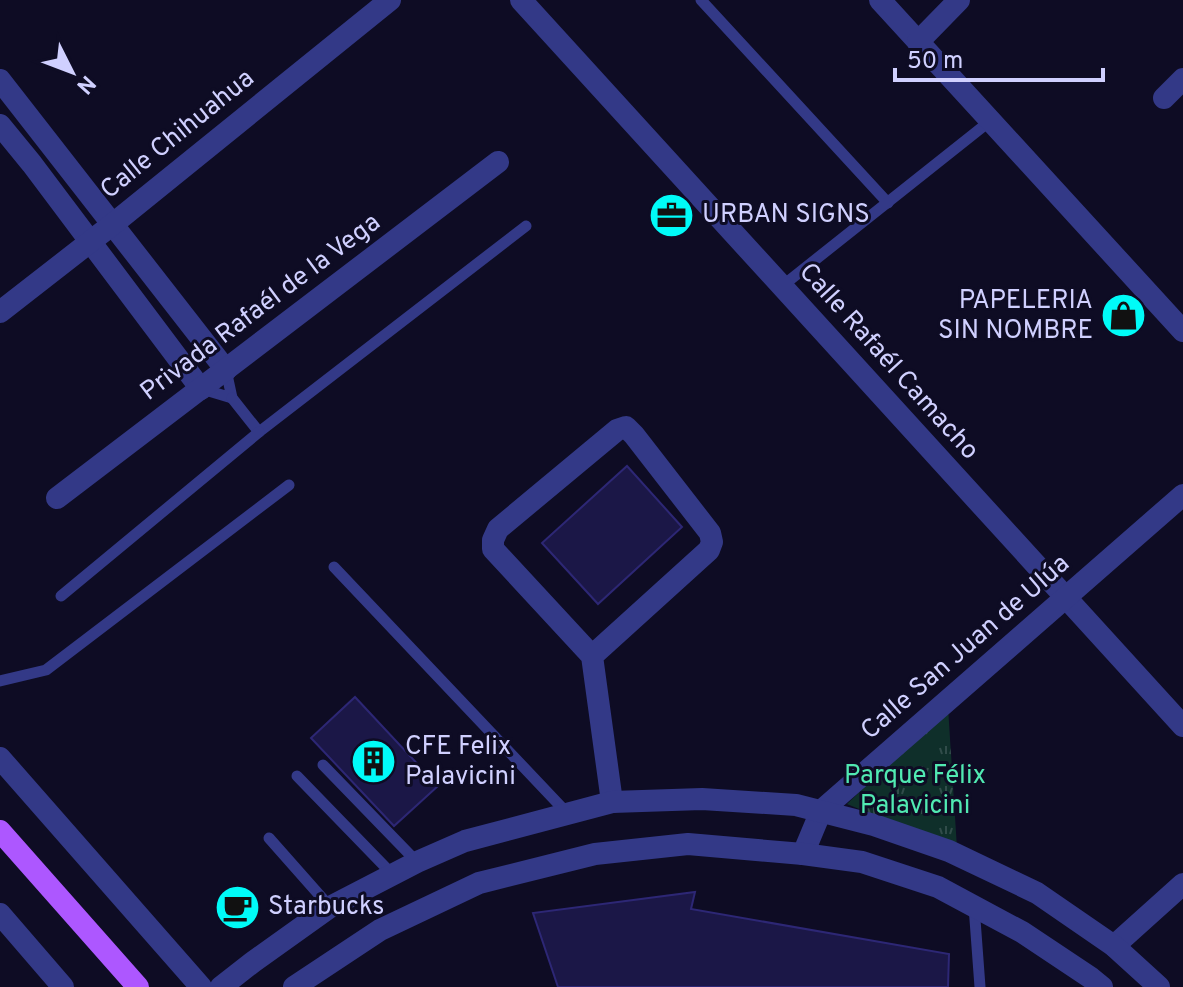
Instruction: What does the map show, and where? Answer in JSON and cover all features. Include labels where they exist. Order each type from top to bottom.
[{"type":"main road","points":[[0,831],[138,987]]},
{"type":"street","name":"Calle Chihuahua","points":[[0,312],[390,0]]},
{"type":"street","name":"Calle Rafaél Camacho","points":[[521,0],[1183,726]]},
{"type":"street","points":[[880,0],[1183,331]]},
{"type":"street","points":[[918,42],[959,0]]},
{"type":"street","points":[[1164,98],[1183,79]]},
{"type":"street","points":[[0,80],[226,370]]},
{"type":"street","points":[[0,125],[201,389]]},
{"type":"street","name":"Privada Rafaél de la Vega","points":[[57,498],[498,162]]},
{"type":"street","points":[[592,656],[709,550],[712,542],[710,533],[626,427],[617,430],[498,529],[493,540],[493,549],[592,656],[612,802]]},
{"type":"street","name":"Calle San Juan de Ulúa","points":[[803,854],[821,811],[1183,495]]},
{"type":"street","points":[[0,758],[201,987]]},
{"type":"street","points":[[221,987],[330,907],[465,841],[612,802],[702,799],[796,805],[874,825],[949,851],[1037,893],[1114,946],[1159,987]]},
{"type":"street","points":[[294,987],[380,930],[479,883],[595,854],[688,844],[862,862],[938,887],[1022,932],[1102,987]]},
{"type":"street","points":[[1114,946],[1183,884]]},
{"type":"street","points":[[0,914],[63,987]]},
{"type":"lane","points":[[701,0],[888,203]]},
{"type":"lane","points":[[781,287],[990,121]]},
{"type":"lane","points":[[61,596],[259,432],[526,226]]},
{"type":"lane","points":[[226,370],[232,398],[259,432]]},
{"type":"lane","points":[[201,389],[232,398]]},
{"type":"lane","points":[[0,681],[46,670],[289,485]]},
{"type":"lane","points":[[334,567],[567,814]]},
{"type":"lane","points":[[323,765],[417,862]]},
{"type":"lane","points":[[297,776],[393,875]]},
{"type":"lane","points":[[269,838],[330,907]]},
{"type":"lane","points":[[973,906],[980,987]]},
{"type":"green space","name":"Parque Félix Palavicini","points":[[948,707],[957,849],[847,804]]},
{"type":"building","points":[[627,466],[682,527],[598,604],[542,543]]},
{"type":"building","name":"CFE Felix Palavicini","points":[[355,697],[438,786],[394,826],[311,738]]},
{"type":"building","points":[[695,892],[691,909],[949,954],[948,987],[558,987],[533,913]]},
{"type":"place","name":"URBAN SIGNS","points":[[671,215]]},
{"type":"place","name":"PAPELERIA SIN NOMBRE","points":[[1124,316]]},
{"type":"place","name":"CFE Felix Palavicini","points":[[374,762]]},
{"type":"place","name":"Starbucks","points":[[237,907]]}]
